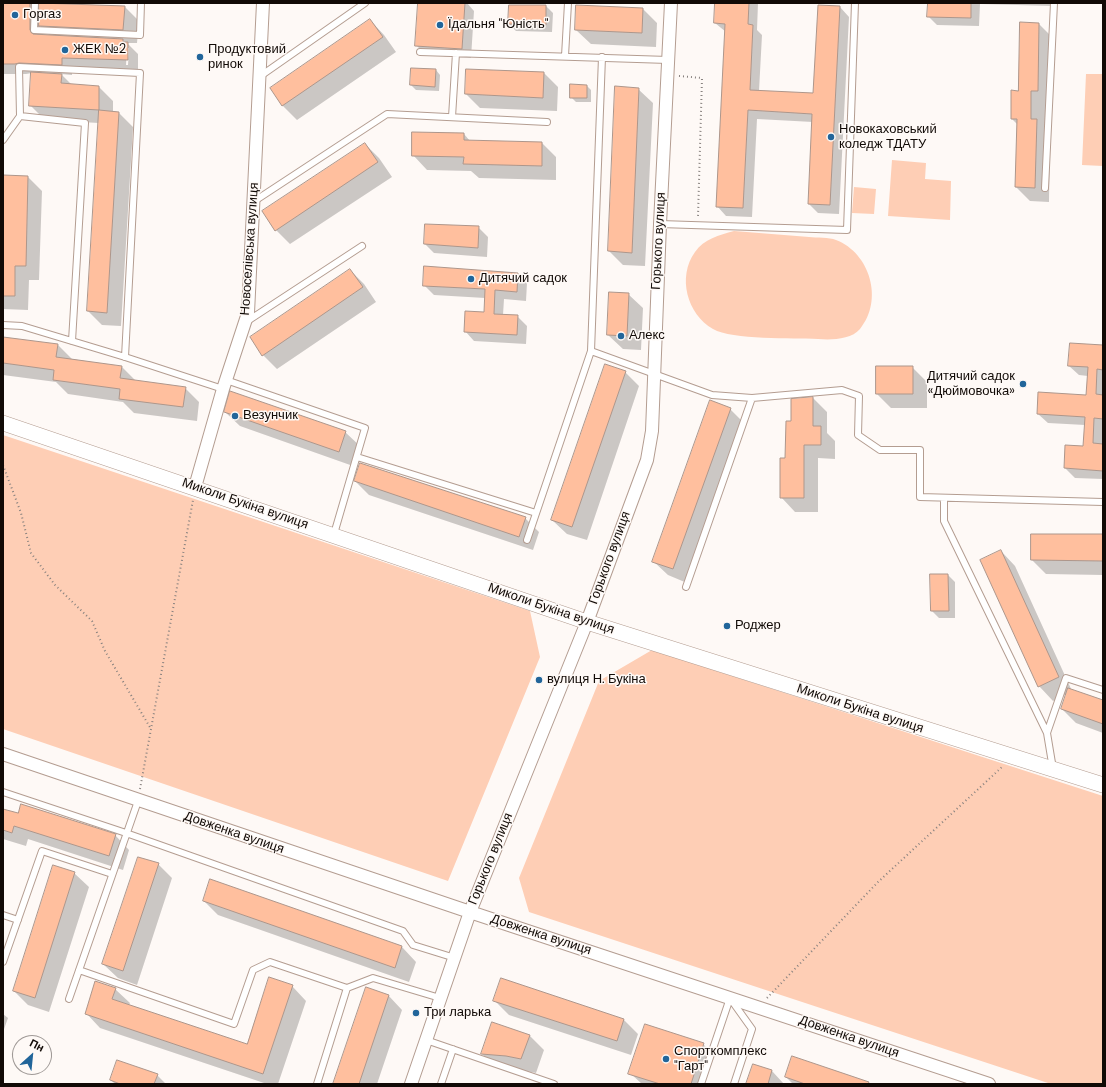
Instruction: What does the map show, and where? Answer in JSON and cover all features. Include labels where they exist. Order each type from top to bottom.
[{"type":"street","name":"Новоселівська вулиця","points":[[195,487],[224,385],[248,313],[263,3]]},
{"type":"street","name":"Горького вулиця","points":[[411,1084],[470,912],[587,622],[647,460],[652,431],[671,3]]},
{"type":"street","name":"Миколи Букіна вулиця","points":[[3,423],[334,534],[587,622],[1103,786]]},
{"type":"street","name":"Довженка вулиця","points":[[3,754],[138,801],[989,1084]]},
{"type":"lane","points":[[35,3],[34,30],[140,35],[141,3]]},
{"type":"lane","points":[[259,77],[365,3]]},
{"type":"lane","points":[[565,56],[568,3]]},
{"type":"lane","points":[[660,224],[847,230],[855,3]]},
{"type":"lane","points":[[1045,188],[1054,3]]},
{"type":"lane","points":[[420,52],[668,60]]},
{"type":"lane","points":[[452,117],[456,53]]},
{"type":"lane","points":[[527,540],[590,350],[602,57]]},
{"type":"lane","points":[[3,140],[20,116],[19,67],[140,74],[125,357]]},
{"type":"lane","points":[[253,202],[388,114],[547,122]]},
{"type":"lane","points":[[20,116],[85,123],[72,341]]},
{"type":"lane","points":[[245,323],[362,246]]},
{"type":"lane","points":[[3,325],[22,326],[365,428],[334,534]]},
{"type":"lane","points":[[590,350],[654,375],[712,395],[752,398],[842,390],[858,396],[858,434],[880,450],[920,450],[920,497],[1103,502]]},
{"type":"lane","points":[[686,587],[752,398]]},
{"type":"lane","points":[[356,457],[536,513]]},
{"type":"lane","points":[[944,498],[944,521],[1046,733],[1053,770]]},
{"type":"lane","points":[[1046,733],[1066,678],[1103,690]]},
{"type":"lane","points":[[3,792],[126,833],[403,931],[413,945],[455,958]]},
{"type":"lane","points":[[69,999],[138,801]]},
{"type":"lane","points":[[3,962],[42,851],[112,874]]},
{"type":"lane","points":[[3,915],[18,920]]},
{"type":"lane","points":[[79,970],[234,1024],[253,970],[270,962],[347,988],[373,978],[440,998]]},
{"type":"lane","points":[[317,1084],[347,988]]},
{"type":"lane","points":[[701,1084],[730,998]]},
{"type":"lane","points":[[730,998],[752,1029],[734,1084]]},
{"type":"lane","points":[[426,1040],[554,1084]]},
{"type":"lane","points":[[441,1084],[453,1049]]},
{"type":"path","points":[[667,76],[702,78],[698,226]]},
{"type":"path","points":[[3,465],[21,513],[31,553],[54,584],[92,621],[105,651],[152,729]]},
{"type":"path","points":[[138,801],[195,487]]},
{"type":"path","points":[[759,1007],[878,882],[1013,757]]},
{"type":"shaded area","points":[[1103,60],[1103,166],[1082,165],[1086,74],[1102,74]]},
{"type":"shaded area","points":[[892,160],[926,163],[925,179],[951,181],[950,220],[888,216]]},
{"type":"shaded area","points":[[854,187],[876,189],[874,214],[852,213]]},
{"type":"shaded area","points":[[734,231],[830,238],[848,246],[865,266],[870,278],[872,292],[871,305],[867,317],[860,329],[856,333],[846,337],[834,339],[763,338],[722,333],[713,329],[704,322],[691,305],[688,294],[686,283],[690,262],[695,252],[707,241],[717,236]]},
{"type":"shaded area","points":[[3,435],[530,611],[540,657],[448,881],[3,729]]},
{"type":"shaded area","points":[[652,650],[1103,796],[1103,1084],[1051,1084],[529,912],[519,878],[599,681]]},
{"type":"building","name":"ЖЕК №2","points":[[3,3],[30,3],[30,30],[33,34],[123,39],[123,42],[128,42],[128,60],[62,58],[62,65],[19,63],[3,64]]},
{"type":"building","points":[[39,3],[125,6],[123,30],[39,26]]},
{"type":"building","name":"Їдальня \"Юність\"","points":[[418,3],[465,3],[462,49],[415,46]]},
{"type":"building","points":[[715,3],[749,3],[748,24],[753,25],[750,90],[813,93],[818,5],[840,6],[830,205],[808,204],[812,114],[748,110],[743,208],[716,207],[725,24],[714,23]]},
{"type":"building","points":[[928,3],[971,3],[971,18],[927,17]]},
{"type":"building","points":[[509,5],[546,5],[546,25],[508,24]]},
{"type":"building","points":[[576,5],[643,8],[642,33],[575,30]]},
{"type":"building","points":[[370,19],[383,37],[282,106],[270,88]]},
{"type":"building","points":[[1020,22],[1039,23],[1038,91],[1031,91],[1031,119],[1037,119],[1035,188],[1015,187],[1017,119],[1011,119],[1011,90],[1018,91]]},
{"type":"building","points":[[411,68],[436,69],[435,87],[410,85]]},
{"type":"building","points":[[466,69],[544,72],[543,98],[465,94]]},
{"type":"building","points":[[31,72],[62,74],[61,83],[99,86],[99,110],[29,106]]},
{"type":"building","points":[[570,84],[587,85],[587,98],[570,98]]},
{"type":"building","points":[[615,86],[639,88],[632,253],[608,251]]},
{"type":"building","points":[[99,110],[119,112],[107,313],[87,311]]},
{"type":"building","points":[[412,132],[464,133],[464,140],[542,142],[542,166],[463,164],[464,157],[412,156]]},
{"type":"building","points":[[365,143],[378,162],[275,231],[262,211]]},
{"type":"building","points":[[3,175],[28,176],[26,266],[15,266],[15,296],[3,296]]},
{"type":"building","points":[[425,224],[479,226],[478,248],[424,244]]},
{"type":"building","name":"Дитячий садок","points":[[424,266],[518,273],[517,292],[495,290],[494,314],[518,315],[517,335],[464,332],[465,311],[484,312],[485,289],[423,286]]},
{"type":"building","points":[[350,269],[363,287],[262,356],[250,337]]},
{"type":"building","points":[[609,292],[629,293],[627,336],[607,335]]},
{"type":"building","points":[[3,337],[58,344],[56,357],[122,366],[120,378],[186,387],[183,407],[119,399],[120,389],[53,380],[54,370],[3,363]]},
{"type":"building","points":[[1070,343],[1103,345],[1103,370],[1097,369],[1096,394],[1103,395],[1103,419],[1094,418],[1093,443],[1103,444],[1103,471],[1064,468],[1065,445],[1083,446],[1085,417],[1037,414],[1038,392],[1086,395],[1088,367],[1068,366]]},
{"type":"building","points":[[605,364],[626,371],[572,527],[551,520]]},
{"type":"building","points":[[876,366],[913,366],[913,394],[876,394]]},
{"type":"building","points":[[230,391],[346,431],[339,452],[224,412]]},
{"type":"building","points":[[813,397],[813,426],[821,426],[821,445],[804,445],[804,498],[780,498],[780,458],[785,458],[786,421],[791,421],[791,399]]},
{"type":"building","points":[[710,400],[731,408],[673,569],[652,562]]},
{"type":"building","points":[[360,463],[526,517],[519,537],[354,481]]},
{"type":"building","points":[[1031,534],[1103,534],[1103,561],[1031,560]]},
{"type":"building","points":[[1001,550],[1059,677],[1038,687],[980,560]]},
{"type":"building","points":[[930,574],[948,574],[949,611],[931,611]]},
{"type":"building","points":[[1068,688],[1103,700],[1103,724],[1061,709]]},
{"type":"building","points":[[21,804],[116,834],[109,856],[14,826],[12,833],[3,830],[3,809],[18,813]]},
{"type":"building","points":[[138,857],[159,863],[123,971],[102,964]]},
{"type":"building","points":[[53,865],[75,872],[35,998],[13,991]]},
{"type":"building","points":[[210,879],[402,946],[395,968],[203,901]]},
{"type":"building","points":[[269,977],[293,985],[263,1074],[85,1014],[95,981],[116,988],[112,999],[247,1044]]},
{"type":"building","points":[[501,978],[624,1019],[617,1041],[493,1001]]},
{"type":"building","points":[[366,987],[389,995],[359,1084],[333,1084]]},
{"type":"building","points":[[492,1022],[530,1035],[521,1059],[481,1054]]},
{"type":"building","name":"Спорткомплекс \"Гарт\"","points":[[645,1024],[704,1043],[691,1084],[660,1084],[628,1074]]},
{"type":"building","points":[[792,1056],[869,1082],[868,1084],[805,1084],[785,1077]]},
{"type":"building","points":[[117,1060],[158,1074],[154,1084],[120,1084],[110,1080]]},
{"type":"building","points":[[753,1064],[772,1070],[768,1084],[746,1084]]},
{"type":"place","name":"Горгаз","points":[[15,15]]},
{"type":"place","name":"Їдальня \"Юність\"","points":[[440,25]]},
{"type":"place","name":"ЖЕК №2","points":[[65,50]]},
{"type":"place","name":"Продуктовий ринок","points":[[200,57]]},
{"type":"place","name":"Новокаховський коледж ТДАТУ","points":[[831,137]]},
{"type":"place","name":"Дитячий садок","points":[[471,279]]},
{"type":"place","name":"Алекс","points":[[621,336]]},
{"type":"place","name":"Дитячий садок «Дюймовочка»","points":[[1023,384]]},
{"type":"place","name":"Везунчик","points":[[235,416]]},
{"type":"place","name":"Роджер","points":[[727,626]]},
{"type":"place","name":"вулиця Н. Букіна","points":[[539,680]]},
{"type":"place","name":"Три ларька","points":[[416,1013]]},
{"type":"place","name":"Спорткомплекс \"Гарт\"","points":[[666,1059]]}]
